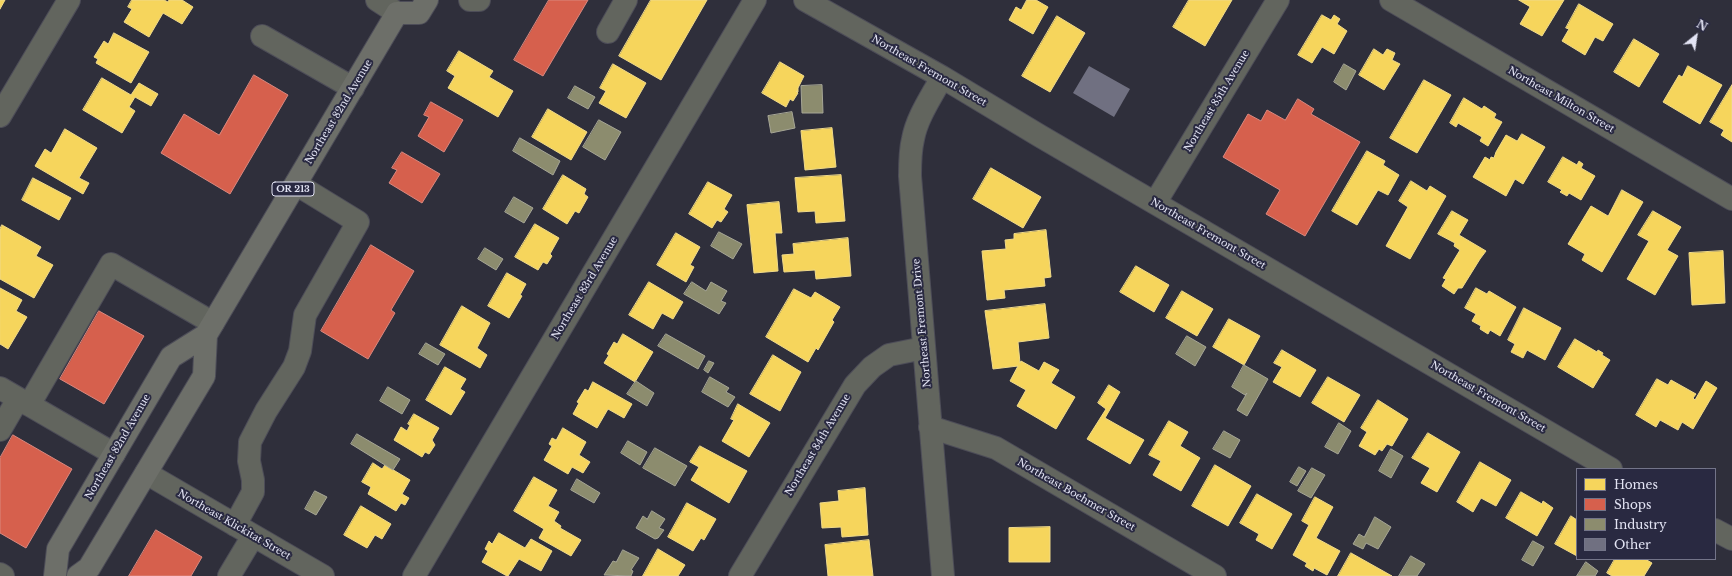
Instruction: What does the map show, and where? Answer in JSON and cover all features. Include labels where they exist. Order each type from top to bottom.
[{"type":"main road","points":[[394,7],[420,13],[427,0]]},
{"type":"main road","name":"Northeast 82nd Avenue","points":[[78,576],[89,568],[204,376],[210,329],[353,88],[394,7]]},
{"type":"main road","name":"Northeast 82nd Avenue","points":[[56,576],[58,549],[171,357],[210,329]]},
{"type":"street","points":[[0,116],[69,0]]},
{"type":"street","points":[[377,0],[394,7]]},
{"type":"street","points":[[608,32],[626,0]]},
{"type":"street","name":"Northeast 83rd Avenue","points":[[414,576],[756,0]]},
{"type":"street","name":"Northeast Fremont Street","points":[[805,0],[942,77],[1609,468]]},
{"type":"street","name":"Northeast 85th Avenue","points":[[1155,203],[1278,0]]},
{"type":"street","name":"Northeast Milton Street","points":[[1391,0],[1732,199]]},
{"type":"street","points":[[262,36],[353,88]]},
{"type":"street","name":"Northeast Fremont Drive","points":[[942,77],[919,122],[913,138],[910,156],[910,176],[943,576]]},
{"type":"street","points":[[229,576],[244,531],[253,492],[253,480],[249,461],[250,442],[266,411],[294,367],[300,351],[304,315],[358,222],[296,184]]},
{"type":"street","points":[[0,430],[16,397],[111,264],[210,329]]},
{"type":"street","name":"Northeast 84th Avenue","points":[[740,576],[855,385],[872,367],[889,355],[924,348]]},
{"type":"street","points":[[16,397],[114,454]]},
{"type":"street","name":"Northeast Boehmer Street","points":[[930,427],[996,448],[1215,576]]},
{"type":"street","name":"Northeast Klickitat Street","points":[[146,473],[323,576]]},
{"type":"street","points":[[1716,531],[1732,540]]},
{"type":"building: Homes","points":[[0,0],[5,0],[0,9]]},
{"type":"building: Homes","points":[[132,0],[164,0],[168,2],[169,0],[182,0],[193,7],[182,24],[163,13],[149,37],[124,22],[132,9],[128,7]]},
{"type":"building: Homes","points":[[651,0],[707,0],[661,80],[619,56]]},
{"type":"building: Homes","points":[[1027,0],[1036,0],[1048,7],[1033,34],[1009,20],[1016,7],[1021,10]]},
{"type":"building: Homes","points":[[1189,0],[1232,0],[1205,46],[1173,27]]},
{"type":"building: Homes","points":[[1519,0],[1564,0],[1542,36],[1520,24],[1530,7]]},
{"type":"building: Homes","points":[[1579,4],[1613,24],[1603,41],[1595,37],[1585,55],[1562,41],[1569,29],[1566,28]]},
{"type":"building: Homes","points":[[1322,15],[1331,20],[1334,15],[1340,19],[1337,24],[1347,31],[1334,54],[1322,47],[1312,63],[1298,55]]},
{"type":"building: Homes","points":[[1057,16],[1085,33],[1050,92],[1022,76]]},
{"type":"building: Homes","points":[[114,33],[149,52],[131,83],[96,63],[98,59],[94,57],[104,41],[108,44]]},
{"type":"building: Homes","points":[[1634,39],[1659,54],[1639,87],[1614,72]]},
{"type":"building: Homes","points":[[1374,49],[1383,55],[1387,49],[1395,53],[1392,60],[1400,64],[1384,90],[1359,75]]},
{"type":"building: Homes","points":[[459,51],[493,71],[489,77],[513,91],[498,117],[448,88],[455,76],[447,71]]},
{"type":"building: Homes","points":[[780,62],[804,76],[798,88],[798,92],[796,91],[798,93],[793,101],[790,99],[786,107],[762,93]]},
{"type":"building: Homes","points":[[613,64],[646,83],[626,118],[599,103],[606,91],[600,88]]},
{"type":"building: Homes","points":[[1688,66],[1722,85],[1700,124],[1663,102],[1679,75],[1682,77]]},
{"type":"building: Homes","points":[[102,78],[131,95],[139,83],[158,94],[151,106],[135,97],[129,107],[135,111],[122,133],[83,110]]},
{"type":"building: Homes","points":[[1424,80],[1451,95],[1417,153],[1390,138]]},
{"type":"building: Homes","points":[[1732,85],[1732,142],[1721,135],[1724,130],[1710,122]]},
{"type":"building: Homes","points":[[1464,98],[1482,109],[1484,106],[1496,114],[1494,118],[1502,122],[1488,146],[1480,141],[1482,137],[1458,123],[1456,127],[1450,123]]},
{"type":"building: Homes","points":[[548,109],[587,132],[571,160],[532,137]]},
{"type":"building: Homes","points":[[832,128],[836,167],[805,170],[801,131]]},
{"type":"building: Homes","points":[[65,129],[97,148],[79,178],[89,183],[83,194],[35,166],[45,149],[51,153]]},
{"type":"building: Homes","points":[[1522,134],[1545,147],[1523,184],[1515,179],[1506,196],[1473,177],[1485,157],[1490,160],[1491,157],[1494,158],[1506,135],[1517,141]]},
{"type":"building: Homes","points":[[1367,151],[1385,161],[1383,165],[1399,175],[1388,195],[1378,190],[1357,225],[1332,211]]},
{"type":"building: Homes","points":[[1563,157],[1577,165],[1579,161],[1583,164],[1581,168],[1595,176],[1581,200],[1569,193],[1567,196],[1560,192],[1562,190],[1548,182]]},
{"type":"building: Homes","points":[[991,168],[1041,197],[1023,228],[973,199]]},
{"type":"building: Homes","points":[[563,175],[586,189],[584,194],[588,197],[579,213],[575,211],[567,224],[543,209]]},
{"type":"building: Homes","points":[[841,175],[845,221],[816,223],[815,211],[798,212],[795,178]]},
{"type":"building: Homes","points":[[33,178],[71,198],[59,220],[22,200]]},
{"type":"building: Homes","points":[[1411,181],[1427,191],[1430,186],[1446,196],[1410,259],[1386,246],[1408,207],[1399,201]]},
{"type":"building: Homes","points":[[708,182],[732,195],[724,209],[728,212],[721,222],[717,220],[712,228],[689,214]]},
{"type":"building: Homes","points":[[1622,190],[1643,202],[1602,272],[1582,260],[1585,254],[1568,244],[1591,206],[1608,216]]},
{"type":"building: Homes","points":[[779,202],[782,233],[775,233],[778,271],[754,273],[747,205]]},
{"type":"building: Homes","points":[[1452,211],[1468,220],[1459,235],[1486,251],[1462,288],[1458,288],[1454,294],[1442,286],[1446,279],[1443,278],[1460,250],[1454,246],[1455,243],[1438,234]]},
{"type":"building: Homes","points":[[1653,211],[1681,227],[1667,250],[1678,256],[1655,295],[1627,279],[1649,241],[1638,235]]},
{"type":"building: Homes","points":[[535,224],[559,238],[550,254],[552,256],[547,264],[543,262],[538,270],[515,257]]},
{"type":"building: Homes","points":[[2,225],[41,247],[36,256],[53,265],[34,298],[0,279],[0,229]]},
{"type":"building: Homes","points":[[1046,230],[1051,277],[1044,278],[1045,286],[1004,290],[1005,298],[987,300],[982,251],[1006,249],[1005,240],[1014,239],[1014,234]]},
{"type":"building: Homes","points":[[676,233],[700,247],[690,265],[694,267],[686,282],[657,265]]},
{"type":"building: Homes","points":[[848,238],[851,276],[816,279],[815,270],[784,272],[782,255],[794,254],[793,244]]},
{"type":"building: Homes","points":[[1723,251],[1725,303],[1692,305],[1689,253]]},
{"type":"building: Homes","points":[[1136,266],[1169,285],[1154,312],[1120,292]]},
{"type":"building: Homes","points":[[507,273],[526,284],[520,295],[522,296],[509,318],[488,306]]},
{"type":"building: Homes","points":[[649,282],[683,302],[673,319],[662,313],[653,329],[629,315]]},
{"type":"building: Homes","points":[[0,288],[22,300],[16,311],[27,317],[8,349],[0,344]]},
{"type":"building: Homes","points":[[1476,288],[1487,294],[1489,291],[1516,307],[1500,336],[1490,330],[1488,334],[1480,329],[1481,326],[1472,321],[1476,314],[1465,308]]},
{"type":"building: Homes","points":[[794,289],[811,298],[815,292],[840,307],[832,320],[834,322],[818,350],[816,348],[808,362],[766,337]]},
{"type":"building: Homes","points":[[1182,291],[1213,309],[1197,336],[1166,318]]},
{"type":"building: Homes","points":[[1045,304],[1049,338],[1018,342],[1020,363],[1021,361],[1039,371],[1044,362],[1059,370],[1051,383],[1075,397],[1056,429],[1017,406],[1026,390],[1010,381],[1018,366],[993,369],[985,311]]},
{"type":"building: Homes","points":[[462,306],[490,323],[477,348],[487,355],[480,368],[440,345]]},
{"type":"building: Homes","points":[[1524,308],[1561,328],[1545,360],[1527,350],[1523,358],[1511,352],[1515,344],[1508,340]]},
{"type":"building: Homes","points":[[1229,319],[1260,336],[1244,365],[1213,347]]},
{"type":"building: Homes","points":[[623,334],[653,352],[635,382],[604,363],[614,342],[617,344]]},
{"type":"building: Homes","points":[[1575,339],[1597,352],[1598,350],[1603,353],[1602,355],[1610,360],[1593,388],[1558,367]]},
{"type":"building: Homes","points":[[1282,350],[1316,370],[1300,397],[1273,382],[1282,367],[1274,363]]},
{"type":"building: Homes","points":[[773,355],[801,372],[780,411],[750,394]]},
{"type":"building: Homes","points":[[445,367],[466,379],[460,389],[465,392],[451,415],[426,400]]},
{"type":"building: Homes","points":[[1328,377],[1360,395],[1344,422],[1312,403]]},
{"type":"building: Homes","points":[[1657,379],[1668,385],[1671,380],[1696,394],[1693,398],[1695,400],[1706,381],[1717,388],[1693,429],[1682,422],[1678,430],[1660,420],[1656,427],[1636,415]]},
{"type":"building: Homes","points":[[593,382],[632,404],[624,418],[608,409],[597,428],[573,414],[579,403],[577,402],[585,389],[588,391]]},
{"type":"building: Homes","points":[[1109,385],[1120,392],[1105,418],[1144,440],[1130,464],[1087,439],[1106,409],[1098,403]]},
{"type":"building: Homes","points":[[1378,400],[1408,419],[1392,446],[1387,444],[1382,451],[1379,449],[1375,455],[1359,446],[1367,432],[1361,428]]},
{"type":"building: Homes","points":[[738,404],[770,423],[749,457],[722,441],[734,420],[731,419]]},
{"type":"building: Homes","points":[[414,414],[439,428],[432,440],[435,445],[429,454],[425,452],[422,457],[394,440],[401,427],[407,431],[410,425],[408,424]]},
{"type":"building: Homes","points":[[1169,421],[1188,432],[1180,446],[1200,458],[1181,491],[1153,475],[1161,461],[1149,455]]},
{"type":"building: Homes","points":[[563,428],[586,442],[579,455],[590,462],[583,473],[572,467],[568,474],[544,460],[552,446],[549,444],[552,438],[556,440]]},
{"type":"building: Homes","points":[[1428,433],[1460,452],[1437,492],[1421,483],[1430,468],[1412,458]]},
{"type":"building: Homes","points":[[700,446],[747,471],[729,503],[691,480],[699,467],[690,462]]},
{"type":"building: Homes","points":[[1480,462],[1511,480],[1496,506],[1481,498],[1473,512],[1457,502]]},
{"type":"building: Homes","points":[[373,463],[382,469],[385,465],[410,480],[402,494],[409,498],[405,505],[401,503],[396,511],[368,494],[371,487],[362,482]]},
{"type":"building: Homes","points":[[1215,465],[1251,486],[1228,526],[1192,506]]},
{"type":"building: Homes","points":[[534,477],[557,490],[548,506],[559,512],[554,521],[561,526],[560,528],[581,540],[571,556],[539,538],[544,529],[514,511]]},
{"type":"building: Homes","points":[[865,488],[868,535],[842,537],[841,527],[822,528],[820,503],[839,501],[838,491]]},
{"type":"building: Homes","points":[[1521,492],[1542,504],[1543,501],[1553,508],[1537,536],[1506,518]]},
{"type":"building: Homes","points":[[1257,494],[1292,514],[1272,549],[1256,540],[1259,534],[1240,523]]},
{"type":"building: Homes","points":[[1315,497],[1333,507],[1316,538],[1340,551],[1327,575],[1314,568],[1313,571],[1305,566],[1307,563],[1293,555],[1309,525],[1302,521]]},
{"type":"building: Homes","points":[[687,503],[716,519],[704,540],[701,538],[693,551],[668,537]]},
{"type":"building: Homes","points":[[361,506],[391,524],[382,539],[375,535],[367,548],[344,535]]},
{"type":"building: Homes","points":[[1571,516],[1576,519],[1576,555],[1555,544]]},
{"type":"building: Homes","points":[[1050,527],[1050,562],[1009,562],[1009,528]]},
{"type":"building: Homes","points":[[499,533],[525,548],[531,539],[552,551],[541,571],[519,559],[507,576],[482,562],[488,551],[485,549],[489,541],[492,544]]},
{"type":"building: Homes","points":[[869,540],[873,576],[828,576],[825,545]]},
{"type":"building: Homes","points":[[658,549],[685,565],[678,576],[643,576]]},
{"type":"building: Homes","points":[[1351,553],[1392,576],[1338,576]]},
{"type":"building: Homes","points":[[1614,560],[1647,560],[1652,563],[1644,576],[1612,576],[1607,573]]},
{"type":"building: Shops","points":[[549,0],[588,0],[543,76],[514,60]]},
{"type":"building: Shops","points":[[254,75],[288,95],[230,194],[161,153],[184,114],[219,135]]},
{"type":"building: Shops","points":[[1298,99],[1314,109],[1311,114],[1360,142],[1305,236],[1266,214],[1280,190],[1223,157],[1248,114],[1261,121],[1267,110],[1285,120]]},
{"type":"building: Shops","points":[[431,102],[463,120],[444,152],[418,136],[429,117],[424,115]]},
{"type":"building: Shops","points":[[402,152],[440,174],[422,203],[389,183],[397,170],[392,168]]},
{"type":"building: Shops","points":[[371,245],[414,271],[391,310],[395,313],[368,359],[321,331]]},
{"type":"building: Shops","points":[[99,311],[144,336],[104,404],[60,379]]},
{"type":"building: Shops","points":[[13,435],[72,469],[26,548],[0,533],[0,458]]},
{"type":"building: Shops","points":[[156,530],[202,557],[191,576],[129,576]]},
{"type":"building: Industry","points":[[1344,64],[1356,71],[1346,90],[1334,82]]},
{"type":"building: Industry","points":[[822,85],[823,113],[802,113],[801,86]]},
{"type":"building: Industry","points":[[575,86],[595,97],[588,109],[568,98]]},
{"type":"building: Industry","points":[[792,112],[795,128],[771,133],[768,116]]},
{"type":"building: Industry","points":[[599,120],[621,132],[605,160],[583,147]]},
{"type":"building: Industry","points":[[520,138],[560,161],[553,175],[513,151]]},
{"type":"building: Industry","points":[[514,197],[533,208],[524,223],[505,212]]},
{"type":"building: Industry","points":[[719,232],[742,244],[733,259],[711,246]]},
{"type":"building: Industry","points":[[485,248],[503,259],[496,270],[478,259]]},
{"type":"building: Industry","points":[[692,282],[706,291],[711,282],[727,291],[721,301],[726,303],[719,314],[684,294]]},
{"type":"building: Industry","points":[[666,334],[705,356],[698,369],[658,346]]},
{"type":"building: Industry","points":[[1187,336],[1206,347],[1195,366],[1176,354]]},
{"type":"building: Industry","points":[[426,343],[445,354],[438,365],[419,354]]},
{"type":"building: Industry","points":[[709,361],[714,363],[708,373],[704,370]]},
{"type":"building: Industry","points":[[1244,365],[1268,379],[1247,416],[1237,410],[1247,393],[1245,395],[1232,387]]},
{"type":"building: Industry","points":[[710,377],[729,388],[726,392],[735,397],[728,407],[702,392]]},
{"type":"building: Industry","points":[[636,381],[654,393],[647,406],[627,394]]},
{"type":"building: Industry","points":[[388,387],[410,400],[402,414],[380,401]]},
{"type":"building: Industry","points":[[1339,423],[1351,431],[1338,454],[1325,447]]},
{"type":"building: Industry","points":[[1224,431],[1240,440],[1230,458],[1213,449]]},
{"type":"building: Industry","points":[[357,434],[400,459],[393,470],[351,444]]},
{"type":"building: Industry","points":[[628,441],[647,452],[640,465],[621,453]]},
{"type":"building: Industry","points":[[655,448],[687,466],[675,486],[643,468]]},
{"type":"building: Industry","points":[[1391,449],[1403,456],[1391,478],[1379,471]]},
{"type":"building: Industry","points":[[1299,467],[1306,471],[1297,486],[1290,482]]},
{"type":"building: Industry","points":[[1312,468],[1325,475],[1311,498],[1298,491]]},
{"type":"building: Industry","points":[[577,479],[600,493],[594,503],[571,490]]},
{"type":"building: Industry","points":[[315,491],[327,497],[316,515],[305,509]]},
{"type":"building: Industry","points":[[652,511],[665,519],[659,528],[664,530],[658,538],[655,539],[636,528],[643,516],[647,519]]},
{"type":"building: Industry","points":[[1375,517],[1391,527],[1378,549],[1366,543],[1363,549],[1353,544],[1359,534],[1364,537]]},
{"type":"building: Industry","points":[[1533,541],[1544,547],[1533,566],[1522,560]]},
{"type":"building: Industry","points":[[623,550],[639,558],[631,570],[633,571],[631,576],[604,575],[613,561],[616,562]]},
{"type":"building: Industry","points":[[1411,556],[1425,564],[1417,576],[1399,576]]},
{"type":"building: Industry","points":[[1586,562],[1598,571],[1595,576],[1577,576]]},
{"type":"building: Other","points":[[1089,66],[1130,89],[1114,117],[1073,93]]}]
